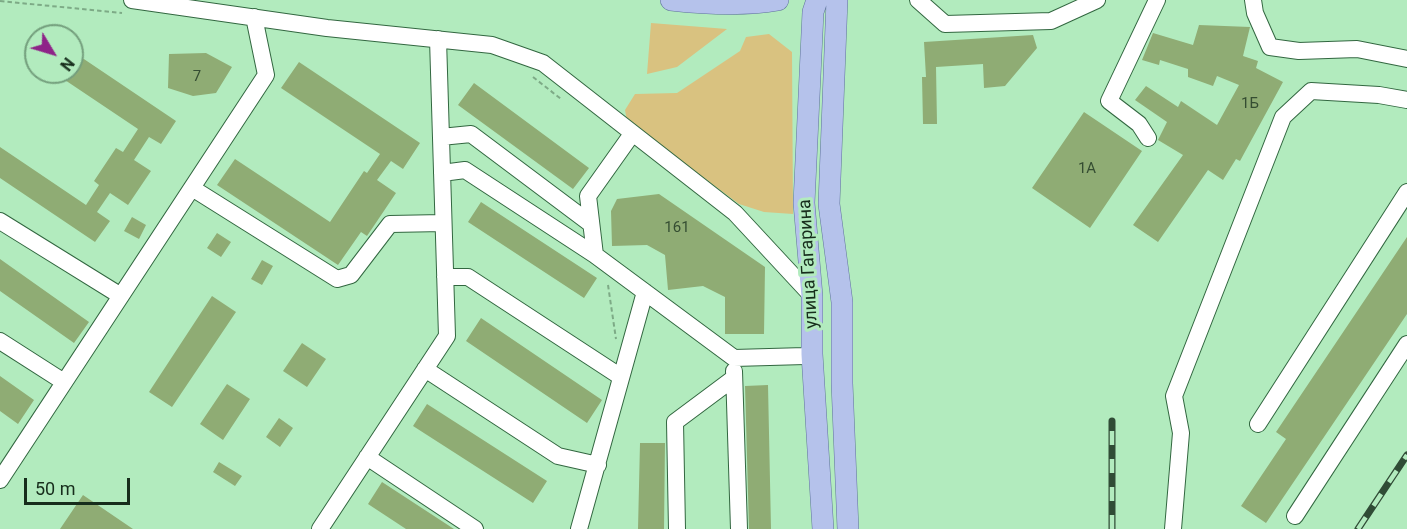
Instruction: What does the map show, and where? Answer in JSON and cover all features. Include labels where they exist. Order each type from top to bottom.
[{"type":"main road","points":[[671,0],[760,2],[778,0]]},
{"type":"main road","name":"улица Гагарина","points":[[817,0],[813,12],[804,203],[812,296],[823,529]]},
{"type":"main road","name":"улица Гагарина","points":[[837,0],[829,204],[842,303],[842,383],[848,529]]},
{"type":"street","points":[[132,0],[327,28],[492,45],[543,63],[735,213],[812,296]]},
{"type":"street","points":[[918,0],[945,24],[1051,21],[1097,0]]},
{"type":"street","points":[[1148,138],[1139,124],[1108,100],[1157,0]]},
{"type":"street","points":[[1253,0],[1255,13],[1270,47],[1299,51],[1357,49],[1407,58]]},
{"type":"street","points":[[2,471],[64,382],[266,75],[254,17]]},
{"type":"street","points":[[320,529],[447,336],[438,39]]},
{"type":"street","points":[[1173,529],[1180,433],[1174,396],[1283,117],[1311,91],[1379,95],[1407,100]]},
{"type":"street","points":[[441,137],[471,134],[591,224]]},
{"type":"street","points":[[600,258],[591,224],[588,196],[632,134]]},
{"type":"street","points":[[442,173],[465,170],[600,258],[734,358],[813,354]]},
{"type":"street","points":[[192,188],[337,279],[351,275],[390,224],[443,223]]},
{"type":"street","points":[[1258,424],[1407,192]]},
{"type":"street","points":[[0,220],[120,296]]},
{"type":"street","points":[[445,277],[468,277],[621,377]]},
{"type":"street","points":[[579,529],[645,292]]},
{"type":"street","points":[[0,341],[64,382]]},
{"type":"street","points":[[1295,516],[1407,344]]},
{"type":"street","points":[[734,358],[739,529]]},
{"type":"street","points":[[425,369],[558,456],[598,465]]},
{"type":"street","points":[[677,529],[675,422],[734,378]]},
{"type":"street","points":[[367,457],[475,529]]},
{"type":"path","points":[[600,258],[616,343]]},
{"type":"shaded area","points":[[651,23],[727,29],[677,67],[647,74]]},
{"type":"shaded area","points":[[769,34],[792,52],[793,214],[764,212],[739,204],[627,121],[625,110],[635,94],[677,93],[740,51],[746,37]]},
{"type":"building","points":[[1199,25],[1250,27],[1243,56],[1258,61],[1256,68],[1283,82],[1240,161],[1236,159],[1223,180],[1208,170],[1158,242],[1133,225],[1183,155],[1158,140],[1167,122],[1135,100],[1146,86],[1178,107],[1181,101],[1217,125],[1239,85],[1217,76],[1213,86],[1188,77],[1188,69],[1160,60],[1159,65],[1142,60],[1153,33],[1193,45]]},
{"type":"building","points":[[1033,35],[1037,48],[1005,86],[984,88],[983,64],[936,67],[937,124],[923,124],[922,77],[926,77],[924,42]]},
{"type":"building","points":[[206,53],[232,67],[216,93],[193,96],[168,88],[169,54]]},
{"type":"building","points":[[84,59],[176,121],[161,144],[149,137],[134,160],[151,171],[128,205],[110,193],[97,212],[110,221],[95,242],[0,178],[0,147],[86,205],[99,185],[94,181],[116,148],[123,152],[138,129],[71,84],[84,84]]},
{"type":"building","points":[[299,62],[420,143],[403,169],[391,161],[377,180],[396,193],[367,236],[361,232],[338,265],[217,185],[235,159],[330,222],[364,171],[367,173],[380,154],[281,88]]},
{"type":"building","points":[[474,83],[589,168],[573,189],[458,105]]},
{"type":"building","points":[[1084,112],[1142,151],[1090,228],[1032,188]]},
{"type":"building","points":[[659,194],[765,267],[764,334],[725,334],[725,297],[703,286],[668,290],[665,255],[647,245],[612,246],[611,211],[617,199]]},
{"type":"building","points":[[481,202],[597,278],[584,298],[468,222]]},
{"type":"building","points":[[132,217],[146,225],[139,239],[124,231]]},
{"type":"building","points":[[217,233],[231,242],[221,257],[207,248]]},
{"type":"building","points":[[1407,237],[1407,314],[1266,523],[1241,506],[1286,439],[1276,432]]},
{"type":"building","points":[[0,259],[89,322],[74,343],[0,291]]},
{"type":"building","points":[[262,260],[273,266],[262,285],[251,279]]},
{"type":"building","points":[[212,296],[236,312],[172,407],[149,392]]},
{"type":"building","points":[[481,318],[602,400],[587,423],[466,341]]},
{"type":"building","points":[[302,343],[326,359],[307,387],[283,371]]},
{"type":"building","points":[[0,376],[34,400],[18,424],[0,411]]},
{"type":"building","points":[[227,384],[250,399],[223,440],[200,424]]},
{"type":"building","points":[[768,385],[771,529],[749,529],[745,386]]},
{"type":"building","points":[[427,404],[547,481],[533,503],[413,426]]},
{"type":"building","points":[[279,418],[293,428],[280,447],[266,437]]},
{"type":"building","points":[[640,443],[665,443],[664,529],[638,529]]},
{"type":"building","points":[[219,462],[242,476],[235,486],[213,472]]},
{"type":"building","points":[[382,482],[454,529],[406,529],[368,504]]},
{"type":"building","points":[[83,495],[133,529],[60,529]]},
{"type":"railway","points":[[1112,421],[1112,529]]},
{"type":"railway","points":[[1358,529],[1407,455]]}]
